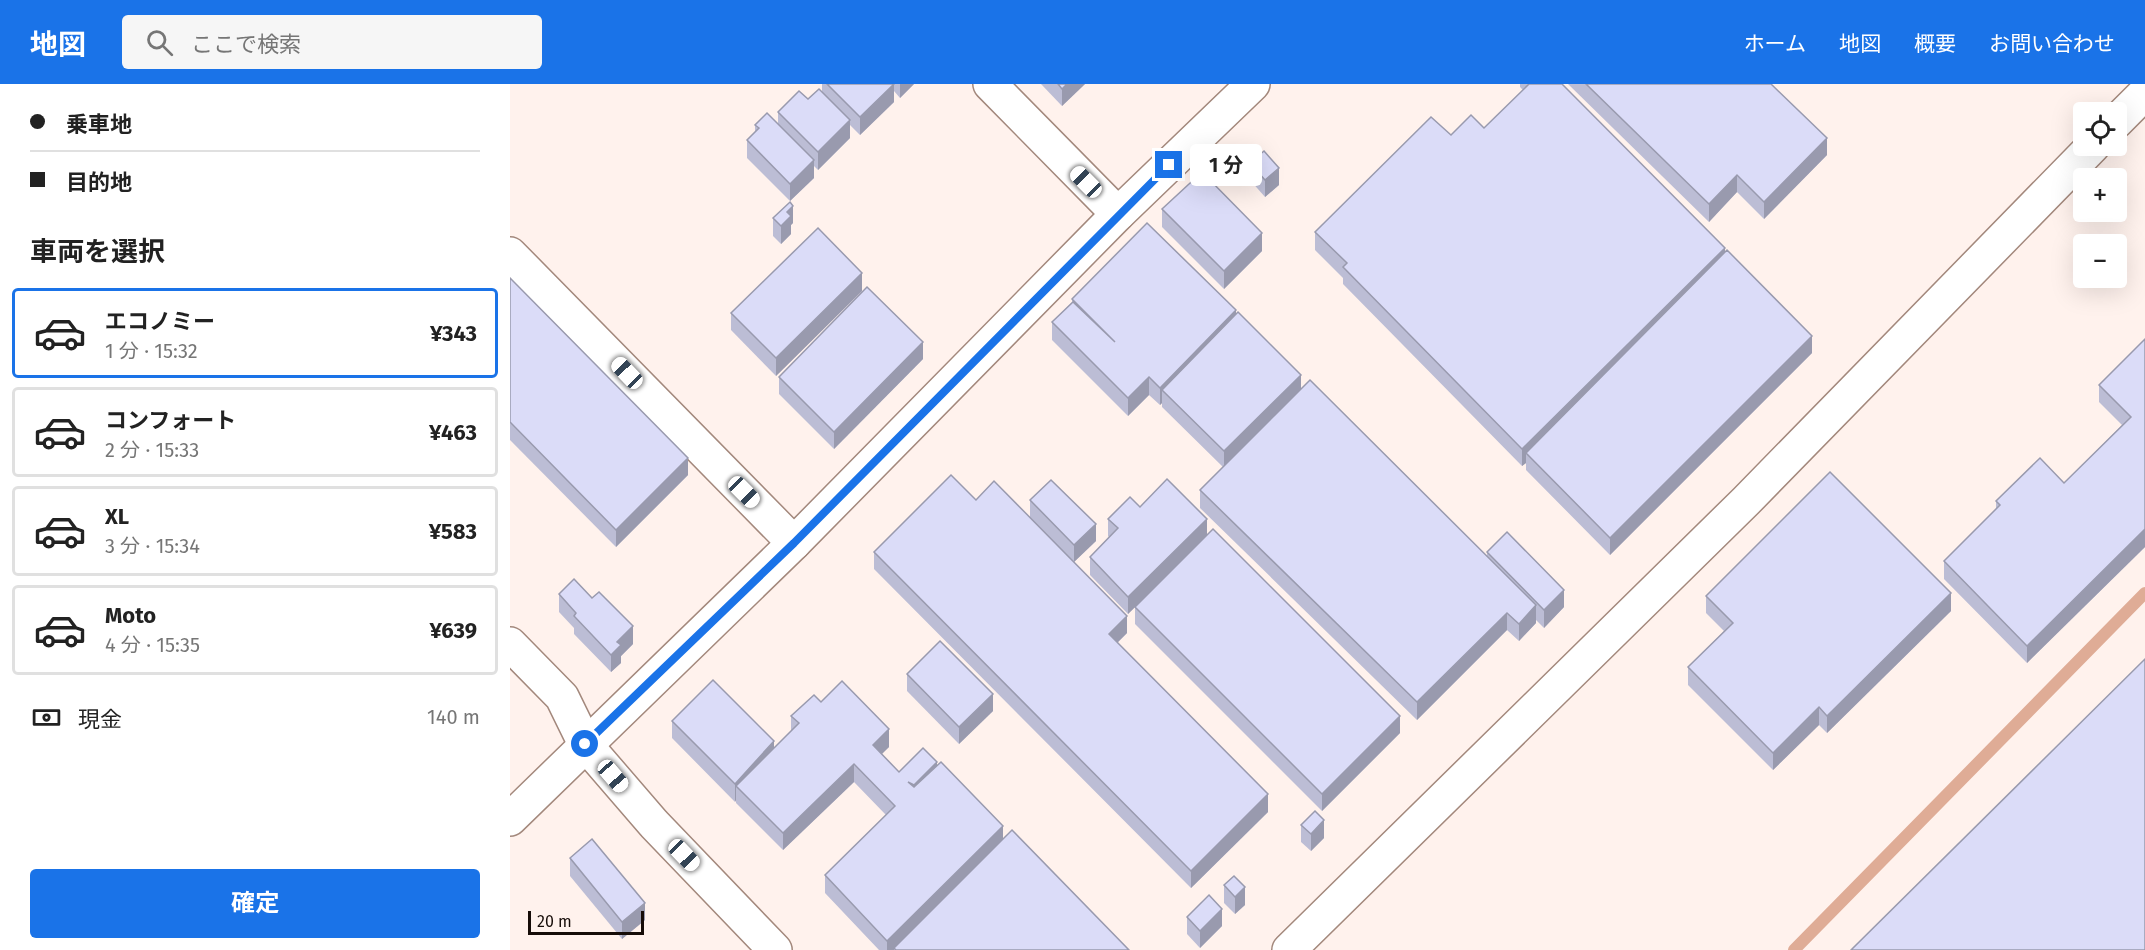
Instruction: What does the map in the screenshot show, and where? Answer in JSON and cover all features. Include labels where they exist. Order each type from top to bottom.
[{"type":"street","points":[[990,84],[1118,214]]},
{"type":"street","points":[[510,819],[794,543],[1118,214],[1253,84]]},
{"type":"street","points":[[2127,111],[2145,93]]},
{"type":"street","points":[[1289,950],[1746,501],[2083,156]]},
{"type":"street","points":[[510,254],[794,543]]},
{"type":"street","points":[[510,644],[562,697],[585,744],[654,824],[775,950]]},
{"type":"building","points":[[827,84],[894,84],[860,117]]},
{"type":"building","points":[[1529,84],[1562,84],[1725,248],[1522,449],[1343,267],[1347,263],[1315,232],[1431,117],[1451,135],[1471,115],[1484,128]]},
{"type":"building","points":[[1586,84],[1771,84],[1827,138],[1764,202],[1737,175],[1709,204]]},
{"type":"building","points":[[819,89],[850,120],[818,152],[778,112],[799,91],[808,99]]},
{"type":"building","points":[[767,113],[814,160],[790,184],[747,140],[759,128],[755,125]]},
{"type":"building","points":[[1264,151],[1279,168],[1265,180],[1250,163]]},
{"type":"building","points":[[1202,172],[1262,233],[1224,271],[1162,209]]},
{"type":"building","points":[[790,202],[793,206],[787,212],[791,216],[781,226],[773,218]]},
{"type":"building","points":[[1147,223],[1236,310],[1160,388],[1149,377],[1128,398],[1052,322],[1073,302],[1115,342],[1072,299]]},
{"type":"building","points":[[818,228],[862,273],[776,358],[731,313]]},
{"type":"building","points":[[1727,250],[1812,336],[1610,538],[1526,453]]},
{"type":"building","points":[[510,278],[688,458],[616,530],[510,422]]},
{"type":"building","points":[[867,287],[923,342],[834,432],[779,377]]},
{"type":"building","points":[[1238,312],[1301,375],[1224,451],[1162,390]]},
{"type":"building","points":[[2145,339],[2145,529],[2027,646],[1944,561],[2000,505],[1996,501],[2040,458],[2064,483],[2131,417],[2099,385]]},
{"type":"building","points":[[1310,380],[1536,605],[1519,624],[1507,613],[1417,702],[1200,490]]},
{"type":"building","points":[[1830,472],[1951,593],[1827,716],[1819,707],[1773,753],[1688,667],[1733,623],[1706,596]]},
{"type":"building","points":[[951,475],[976,500],[994,481],[1127,616],[1109,634],[1268,794],[1191,871],[874,552]]},
{"type":"building","points":[[1167,479],[1207,519],[1128,597],[1090,557],[1118,528],[1108,519],[1130,497],[1140,507]]},
{"type":"building","points":[[1051,480],[1096,524],[1074,545],[1030,500]]},
{"type":"building","points":[[1213,529],[1400,716],[1322,794],[1135,607]]},
{"type":"building","points":[[1507,532],[1564,590],[1544,610],[1487,552]]},
{"type":"building","points":[[574,579],[592,598],[599,592],[633,626],[617,642],[621,645],[611,655],[574,616],[576,613],[559,594]]},
{"type":"building","points":[[940,641],[993,694],[959,727],[907,674]]},
{"type":"building","points":[[2145,659],[2145,950],[1851,950]]},
{"type":"building","points":[[713,680],[774,741],[735,784],[672,721]]},
{"type":"building","points":[[842,681],[889,729],[873,745],[899,772],[923,748],[937,762],[914,785],[908,782],[914,787],[941,762],[1003,826],[887,941],[825,875],[895,806],[854,764],[783,833],[736,786],[799,723],[791,716],[814,695],[821,702]]},
{"type":"building","points":[[1315,811],[1324,820],[1311,834],[1301,825]]},
{"type":"building","points":[[1012,830],[1129,950],[896,950],[894,948]]},
{"type":"building","points":[[592,839],[645,903],[622,922],[570,858]]},
{"type":"building","points":[[1234,876],[1245,887],[1235,897],[1224,885]]},
{"type":"building","points":[[1209,895],[1222,909],[1200,931],[1187,917]]},
{"type":"waterway","points":[[1794,950],[2145,593]]},
{"type":"route","points":[[585,744],[794,543],[1169,165]]}]
